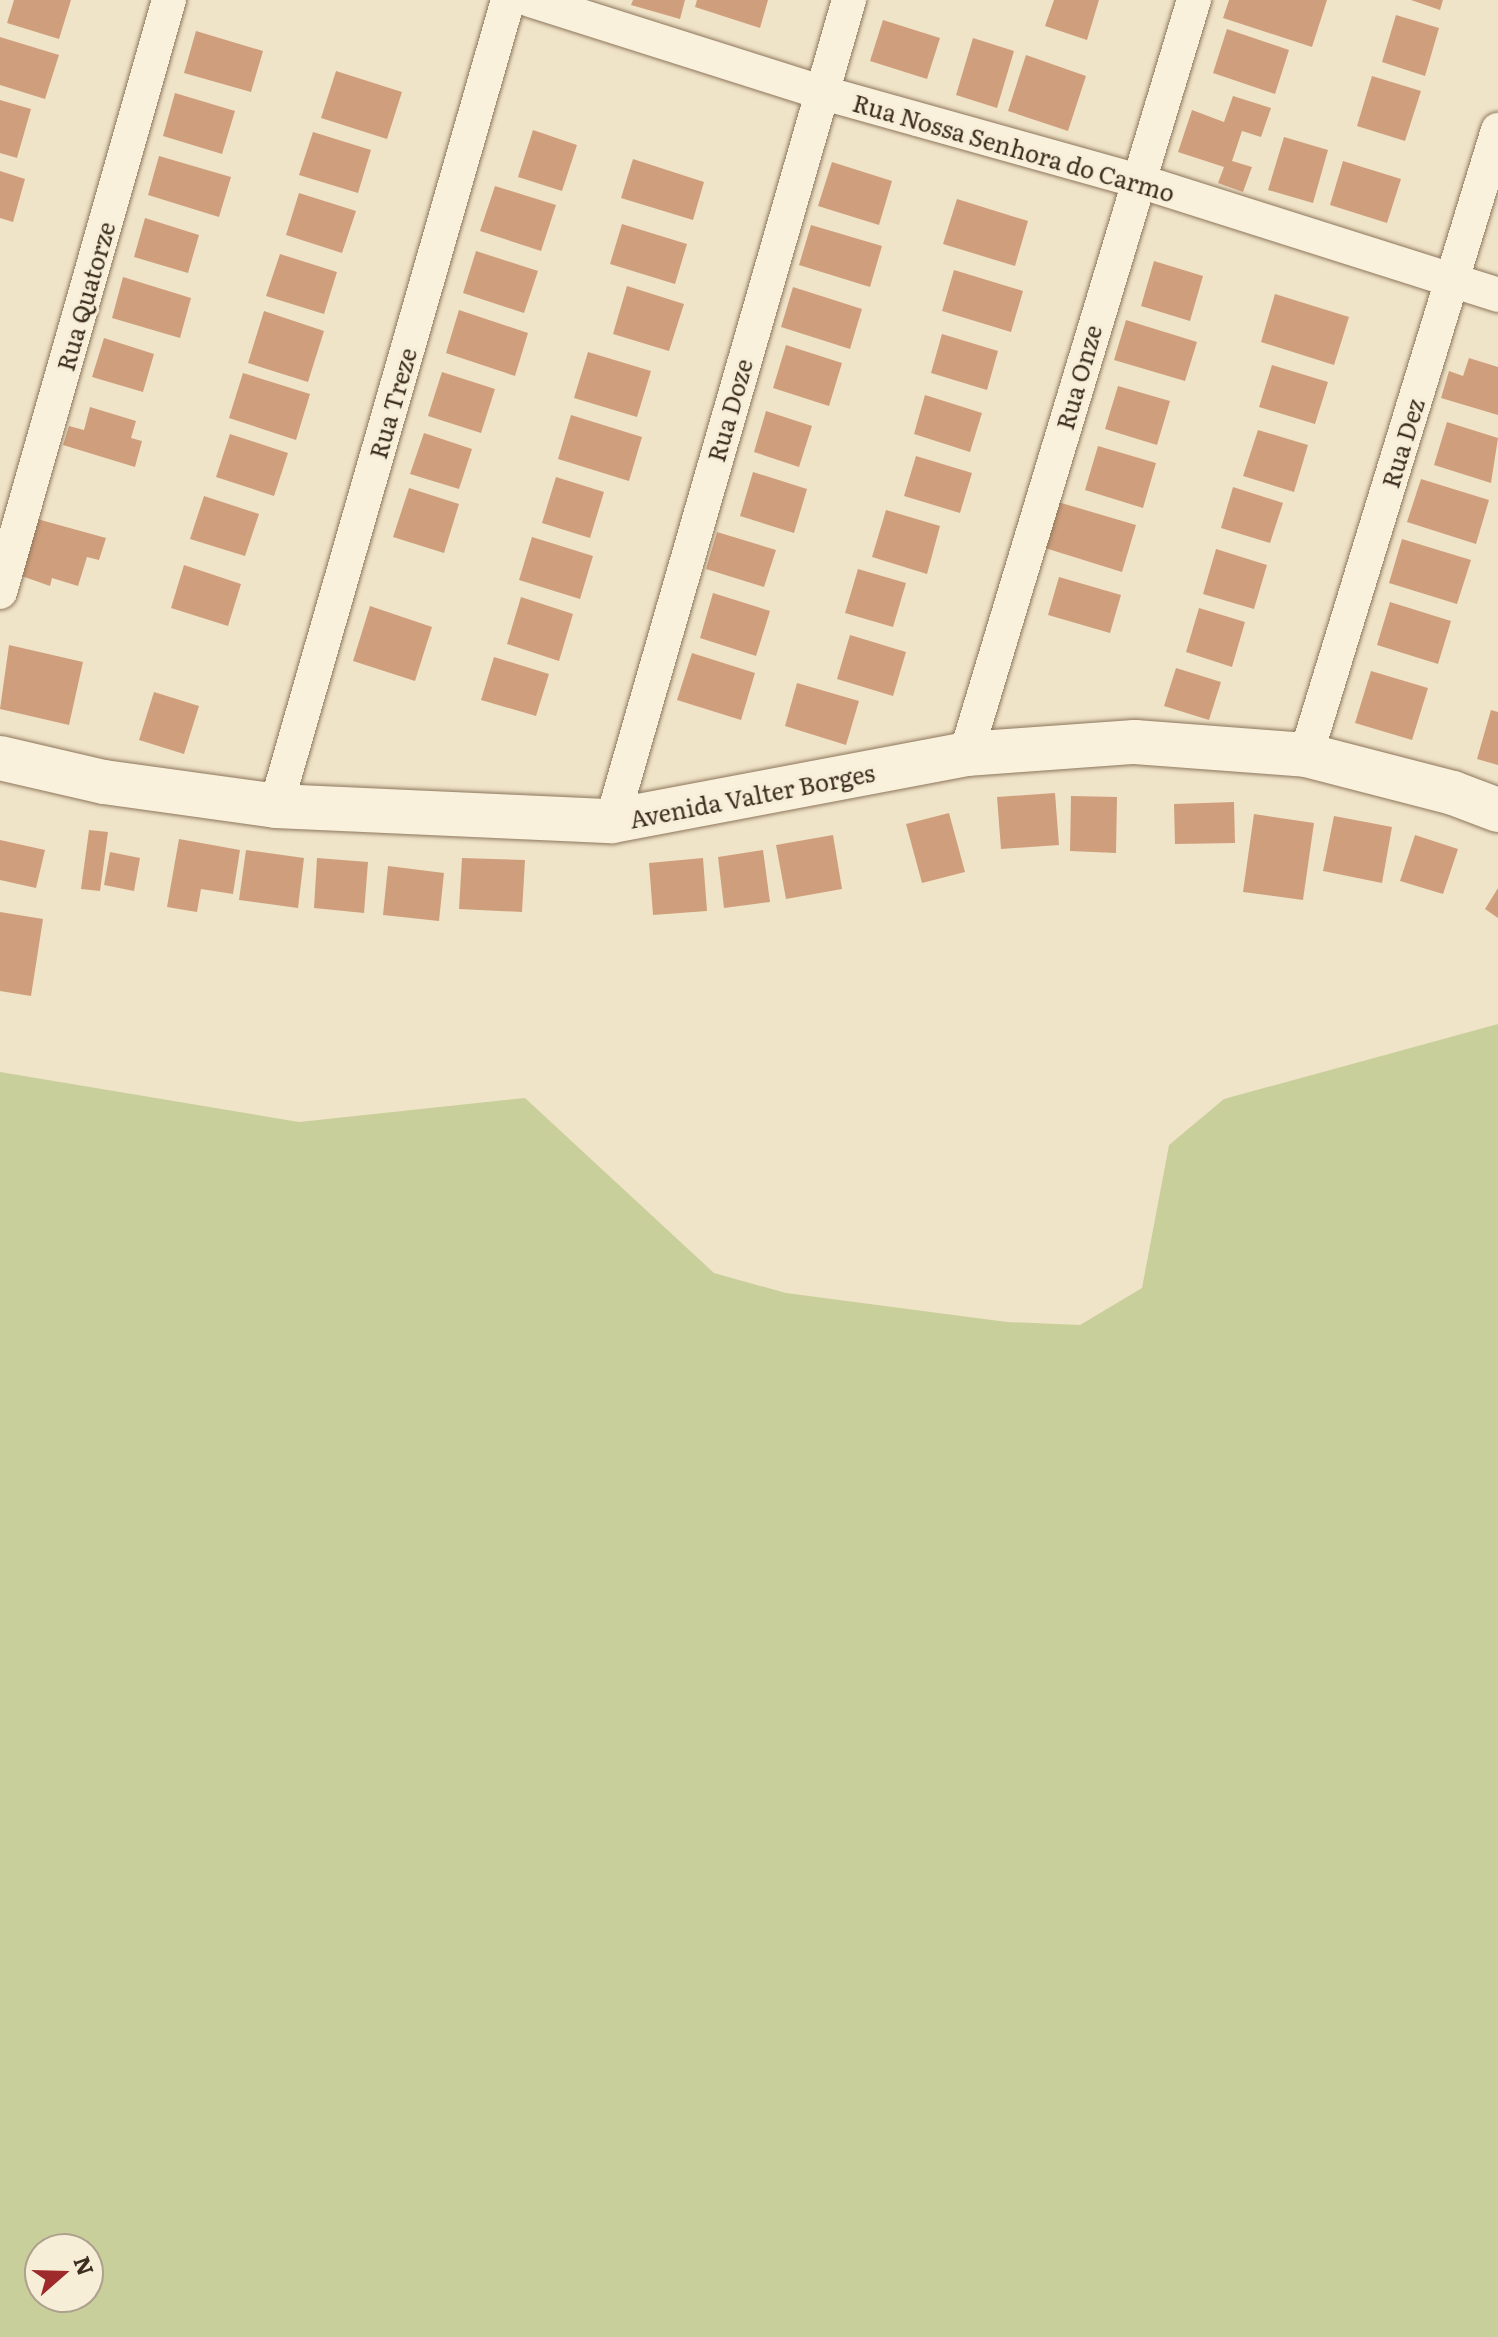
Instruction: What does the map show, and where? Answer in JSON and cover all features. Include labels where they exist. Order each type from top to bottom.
[{"type":"street","name":"Rua Quatorze","points":[[0,592],[169,0]]},
{"type":"street","name":"Rua Treze","points":[[276,806],[508,0]]},
{"type":"street","name":"Rua Nossa Senhora do Carmo","points":[[530,0],[820,92],[1136,180],[1498,295]]},
{"type":"street","name":"Rua Doze","points":[[612,821],[849,0]]},
{"type":"street","name":"Rua Onze","points":[[966,754],[1136,180],[1194,0]]},
{"type":"street","name":"Rua Dez","points":[[1306,755],[1498,130]]},
{"type":"street","name":"Avenida Valter Borges","points":[[0,758],[104,782],[276,806],[612,821],[966,754],[1135,742],[1306,755],[1453,793],[1498,810]]},
{"type":"green space","points":[[1498,1024],[1498,2337],[0,2337],[0,1072],[299,1122],[525,1098],[714,1273],[786,1293],[1007,1322],[1080,1325],[1142,1288],[1169,1145],[1224,1099]]},
{"type":"building","points":[[14,0],[71,0],[59,39],[7,23]]},
{"type":"building","points":[[633,0],[685,0],[680,19],[631,5]]},
{"type":"building","points":[[697,0],[768,0],[760,28],[695,7]]},
{"type":"building","points":[[1054,0],[1099,0],[1087,40],[1045,26]]},
{"type":"building","points":[[1229,0],[1327,0],[1312,47],[1223,18]]},
{"type":"building","points":[[1411,0],[1443,0],[1440,10]]},
{"type":"building","points":[[1396,15],[1439,28],[1425,76],[1382,62]]},
{"type":"building","points":[[883,20],[940,38],[927,79],[870,61]]},
{"type":"building","points":[[1227,29],[1289,50],[1275,94],[1213,73]]},
{"type":"building","points":[[196,31],[263,51],[251,92],[184,73]]},
{"type":"building","points":[[0,37],[59,55],[45,99],[0,85]]},
{"type":"building","points":[[973,38],[1014,51],[997,108],[956,95]]},
{"type":"building","points":[[1026,55],[1086,76],[1068,131],[1008,111]]},
{"type":"building","points":[[336,71],[402,92],[387,139],[321,118]]},
{"type":"building","points":[[1372,76],[1421,91],[1405,141],[1357,126]]},
{"type":"building","points":[[175,93],[235,111],[222,154],[163,136]]},
{"type":"building","points":[[1233,96],[1271,108],[1261,137],[1242,131],[1232,161],[1252,167],[1243,192],[1218,183],[1224,167],[1178,152],[1192,110],[1224,122]]},
{"type":"building","points":[[0,100],[31,109],[17,158],[0,153]]},
{"type":"building","points":[[533,130],[577,145],[562,191],[518,177]]},
{"type":"building","points":[[313,132],[371,150],[358,193],[299,175]]},
{"type":"building","points":[[1284,137],[1328,150],[1313,203],[1268,190]]},
{"type":"building","points":[[159,156],[231,177],[219,217],[148,195]]},
{"type":"building","points":[[633,159],[704,182],[693,220],[621,198]]},
{"type":"building","points":[[1343,161],[1401,179],[1387,223],[1330,205]]},
{"type":"building","points":[[832,162],[892,181],[879,225],[818,206]]},
{"type":"building","points":[[0,171],[25,179],[13,222],[0,218]]},
{"type":"building","points":[[495,186],[556,205],[541,251],[480,231]]},
{"type":"building","points":[[299,193],[356,211],[342,253],[286,235]]},
{"type":"building","points":[[957,199],[1028,221],[1015,266],[943,244]]},
{"type":"building","points":[[145,218],[199,235],[188,273],[134,257]]},
{"type":"building","points":[[622,224],[687,244],[675,284],[610,264]]},
{"type":"building","points":[[811,225],[882,246],[870,287],[799,265]]},
{"type":"building","points":[[476,251],[538,271],[524,313],[463,293]]},
{"type":"building","points":[[280,254],[337,272],[324,314],[266,296]]},
{"type":"building","points":[[1154,261],[1203,276],[1190,321],[1141,306]]},
{"type":"building","points":[[954,270],[1023,291],[1011,332],[942,311]]},
{"type":"building","points":[[123,277],[191,298],[180,338],[112,318]]},
{"type":"building","points":[[627,286],[684,304],[669,351],[613,334]]},
{"type":"building","points":[[793,287],[862,309],[850,349],[781,327]]},
{"type":"building","points":[[1275,294],[1349,317],[1334,365],[1261,342]]},
{"type":"building","points":[[459,310],[528,333],[515,376],[446,353]]},
{"type":"building","points":[[264,311],[324,331],[308,382],[248,363]]},
{"type":"building","points":[[1126,320],[1197,342],[1185,381],[1114,360]]},
{"type":"building","points":[[942,334],[998,351],[987,390],[931,373]]},
{"type":"building","points":[[104,338],[154,354],[143,392],[92,377]]},
{"type":"building","points":[[786,345],[842,363],[829,406],[773,388]]},
{"type":"building","points":[[588,352],[651,371],[637,417],[574,398]]},
{"type":"building","points":[[1469,358],[1498,367],[1498,415],[1441,398],[1449,371],[1463,376]]},
{"type":"building","points":[[1272,365],[1328,382],[1315,424],[1259,407]]},
{"type":"building","points":[[442,372],[495,389],[481,433],[428,416]]},
{"type":"building","points":[[243,373],[310,394],[296,440],[229,418]]},
{"type":"building","points":[[1118,386],[1170,401],[1157,445],[1105,429]]},
{"type":"building","points":[[925,395],[982,413],[970,452],[914,434]]},
{"type":"building","points":[[90,407],[136,421],[131,438],[142,441],[135,467],[63,445],[69,426],[84,430]]},
{"type":"building","points":[[766,411],[812,426],[799,467],[754,452]]},
{"type":"building","points":[[571,415],[642,437],[629,481],[558,459]]},
{"type":"building","points":[[1447,422],[1498,438],[1491,483],[1434,465]]},
{"type":"building","points":[[1258,430],[1308,445],[1294,492],[1243,476]]},
{"type":"building","points":[[424,433],[472,449],[459,489],[410,474]]},
{"type":"building","points":[[230,434],[288,453],[274,496],[216,477]]},
{"type":"building","points":[[1098,446],[1156,463],[1143,508],[1085,490]]},
{"type":"building","points":[[916,456],[972,473],[960,513],[904,496]]},
{"type":"building","points":[[753,472],[807,489],[794,533],[740,516]]},
{"type":"building","points":[[556,477],[604,492],[590,538],[542,523]]},
{"type":"building","points":[[1421,479],[1489,500],[1476,544],[1407,522]]},
{"type":"building","points":[[1233,487],[1283,503],[1270,543],[1221,528]]},
{"type":"building","points":[[409,488],[459,504],[444,553],[393,537]]},
{"type":"building","points":[[204,496],[259,514],[245,556],[190,539]]},
{"type":"building","points":[[1058,502],[1136,525],[1122,572],[1045,548]]},
{"type":"building","points":[[886,510],[940,526],[927,574],[872,557]]},
{"type":"building","points":[[30,517],[106,538],[99,560],[87,557],[78,586],[52,578],[50,586],[13,573]]},
{"type":"building","points":[[717,532],[776,550],[764,587],[706,569]]},
{"type":"building","points":[[532,537],[593,556],[580,599],[519,580]]},
{"type":"building","points":[[1402,539],[1471,560],[1457,604],[1389,583]]},
{"type":"building","points":[[1216,549],[1267,565],[1254,609],[1203,594]]},
{"type":"building","points":[[184,565],[241,584],[228,626],[171,608]]},
{"type":"building","points":[[858,569],[906,583],[893,627],[845,613]]},
{"type":"building","points":[[1059,577],[1121,595],[1110,633],[1048,615]]},
{"type":"building","points":[[713,593],[770,611],[756,656],[700,638]]},
{"type":"building","points":[[521,597],[573,614],[559,661],[507,644]]},
{"type":"building","points":[[1390,602],[1451,621],[1438,664],[1377,645]]},
{"type":"building","points":[[370,606],[432,627],[415,681],[353,661]]},
{"type":"building","points":[[1199,608],[1245,622],[1232,667],[1186,652]]},
{"type":"building","points":[[850,635],[906,652],[893,696],[837,679]]},
{"type":"building","points":[[9,645],[83,662],[69,725],[0,709]]},
{"type":"building","points":[[692,653],[755,673],[741,720],[677,700]]},
{"type":"building","points":[[494,657],[549,674],[536,716],[481,700]]},
{"type":"building","points":[[1176,668],[1221,682],[1209,720],[1164,706]]},
{"type":"building","points":[[1371,671],[1428,688],[1412,740],[1355,723]]},
{"type":"building","points":[[797,683],[859,701],[846,745],[785,726]]},
{"type":"building","points":[[154,692],[199,706],[184,754],[139,740]]},
{"type":"building","points":[[1491,710],[1498,712],[1498,765],[1477,759]]},
{"type":"building","points":[[1055,793],[1059,845],[1001,849],[997,797]]},
{"type":"building","points":[[1071,796],[1117,797],[1116,853],[1070,851]]},
{"type":"building","points":[[1234,802],[1235,843],[1175,844],[1174,804]]},
{"type":"building","points":[[949,813],[965,872],[922,883],[906,824]]},
{"type":"building","points":[[1254,814],[1314,823],[1303,900],[1243,892]]},
{"type":"building","points":[[1334,816],[1392,827],[1382,883],[1323,871]]},
{"type":"building","points":[[89,830],[108,832],[100,891],[81,889]]},
{"type":"building","points":[[833,835],[842,889],[786,899],[776,845]]},
{"type":"building","points":[[1415,835],[1458,849],[1443,894],[1400,881]]},
{"type":"building","points":[[179,839],[240,850],[233,894],[201,889],[197,912],[167,907]]},
{"type":"building","points":[[0,840],[45,850],[36,888],[0,880]]},
{"type":"building","points":[[246,850],[304,858],[298,908],[239,900]]},
{"type":"building","points":[[763,850],[770,902],[724,908],[718,857]]},
{"type":"building","points":[[110,852],[140,858],[134,891],[104,885]]},
{"type":"building","points":[[317,858],[368,862],[364,913],[314,908]]},
{"type":"building","points":[[462,858],[525,860],[522,912],[459,909]]},
{"type":"building","points":[[703,858],[707,911],[653,915],[649,863]]},
{"type":"building","points":[[388,866],[444,873],[439,921],[383,915]]},
{"type":"building","points":[[1498,888],[1498,918],[1485,909]]},
{"type":"building","points":[[0,912],[43,919],[31,996],[0,991]]}]
